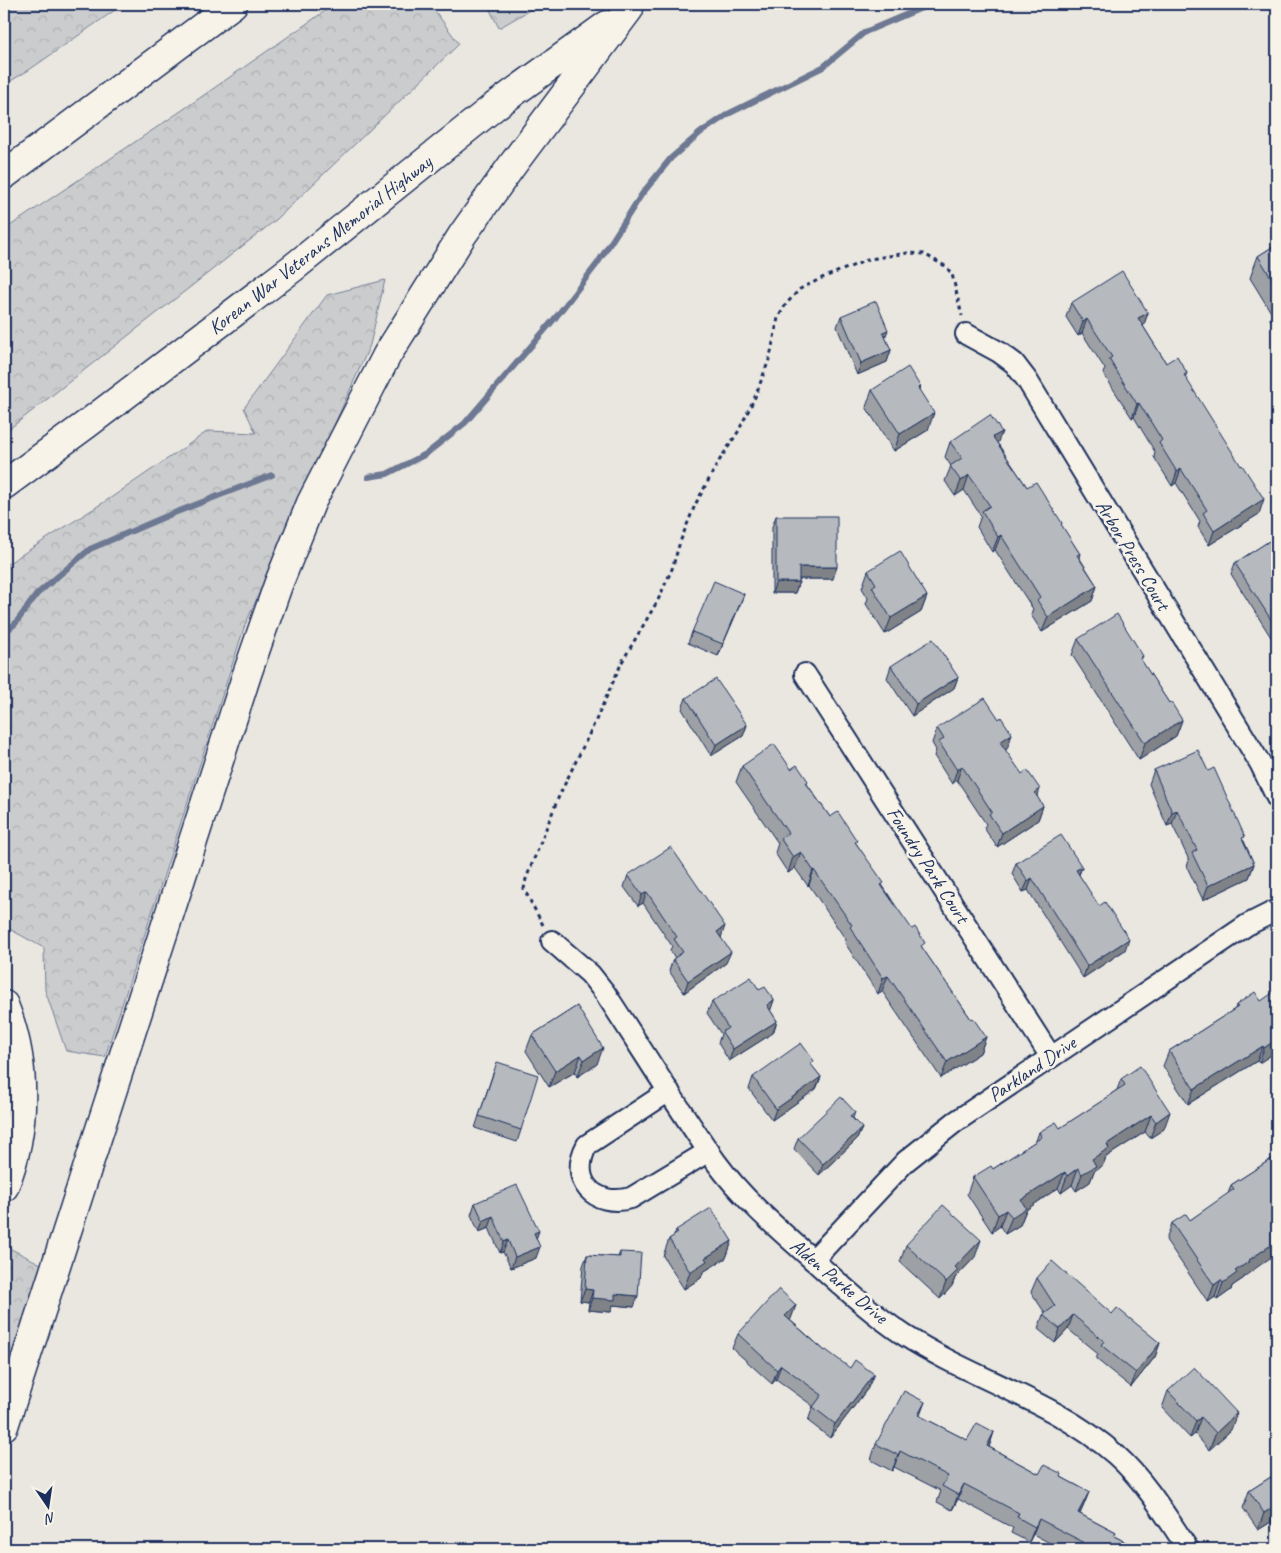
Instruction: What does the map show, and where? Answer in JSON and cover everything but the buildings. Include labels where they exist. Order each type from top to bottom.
[{"type":"highway","points":[[4,175],[234,4]]},
{"type":"highway","points":[[4,1426],[247,674],[278,585],[312,503],[387,356],[433,280],[513,164],[632,6]]},
{"type":"highway","name":"Korean War Veterans Memorial Highway","points":[[4,485],[294,267],[495,106],[632,6]]},
{"type":"highway","points":[[4,1005],[16,1043],[21,1104],[17,1140],[4,1186]]},
{"type":"street","name":"Arbor Press Court","points":[[966,334],[1000,352],[1014,363],[1027,380],[1260,763],[1277,798]]},
{"type":"street","name":"Foundry Park Court","points":[[805,674],[1051,1057]]},
{"type":"street","name":"Parkland Drive","points":[[813,1260],[906,1161],[955,1122],[1247,925],[1277,910]]},
{"type":"street","name":"Alden Parke Drive","points":[[552,941],[590,974],[605,993],[717,1163],[745,1196],[854,1297],[904,1335],[952,1362],[1044,1407],[1079,1427],[1115,1454],[1145,1484],[1188,1549]]},
{"type":"street","points":[[669,1091],[587,1145],[582,1154],[580,1165],[581,1176],[586,1186],[595,1195],[606,1200],[619,1202],[631,1198],[709,1151]]},
{"type":"path","points":[[552,941],[524,889],[526,879],[559,796],[622,662],[658,600],[672,569],[680,542],[695,505],[719,461],[738,432],[755,397],[770,357],[778,318],[786,304],[800,289],[870,259],[908,253],[924,254],[945,266],[952,274],[966,334]]},
{"type":"green space","points":[[4,4],[117,4],[115,10],[29,70],[4,85]]},
{"type":"green space","points":[[335,4],[430,4],[459,44],[277,219],[4,433],[4,230],[181,111]]},
{"type":"green space","points":[[487,4],[540,4],[499,28]]},
{"type":"green space","points":[[385,280],[370,345],[245,625],[105,1057],[66,1051],[45,990],[44,948],[4,926],[4,566],[112,497],[208,431],[256,433],[244,408],[327,295]]},
{"type":"green space","points":[[9,1248],[43,1265],[4,1387],[4,1255]]},
{"type":"waterway","points":[[368,477],[387,474],[426,454],[465,423],[556,317],[597,264],[642,194],[671,158],[700,133],[728,114],[823,67],[865,32],[931,4]]},
{"type":"waterway","points":[[4,633],[15,624],[37,594],[90,549],[169,515],[272,475]]}]
